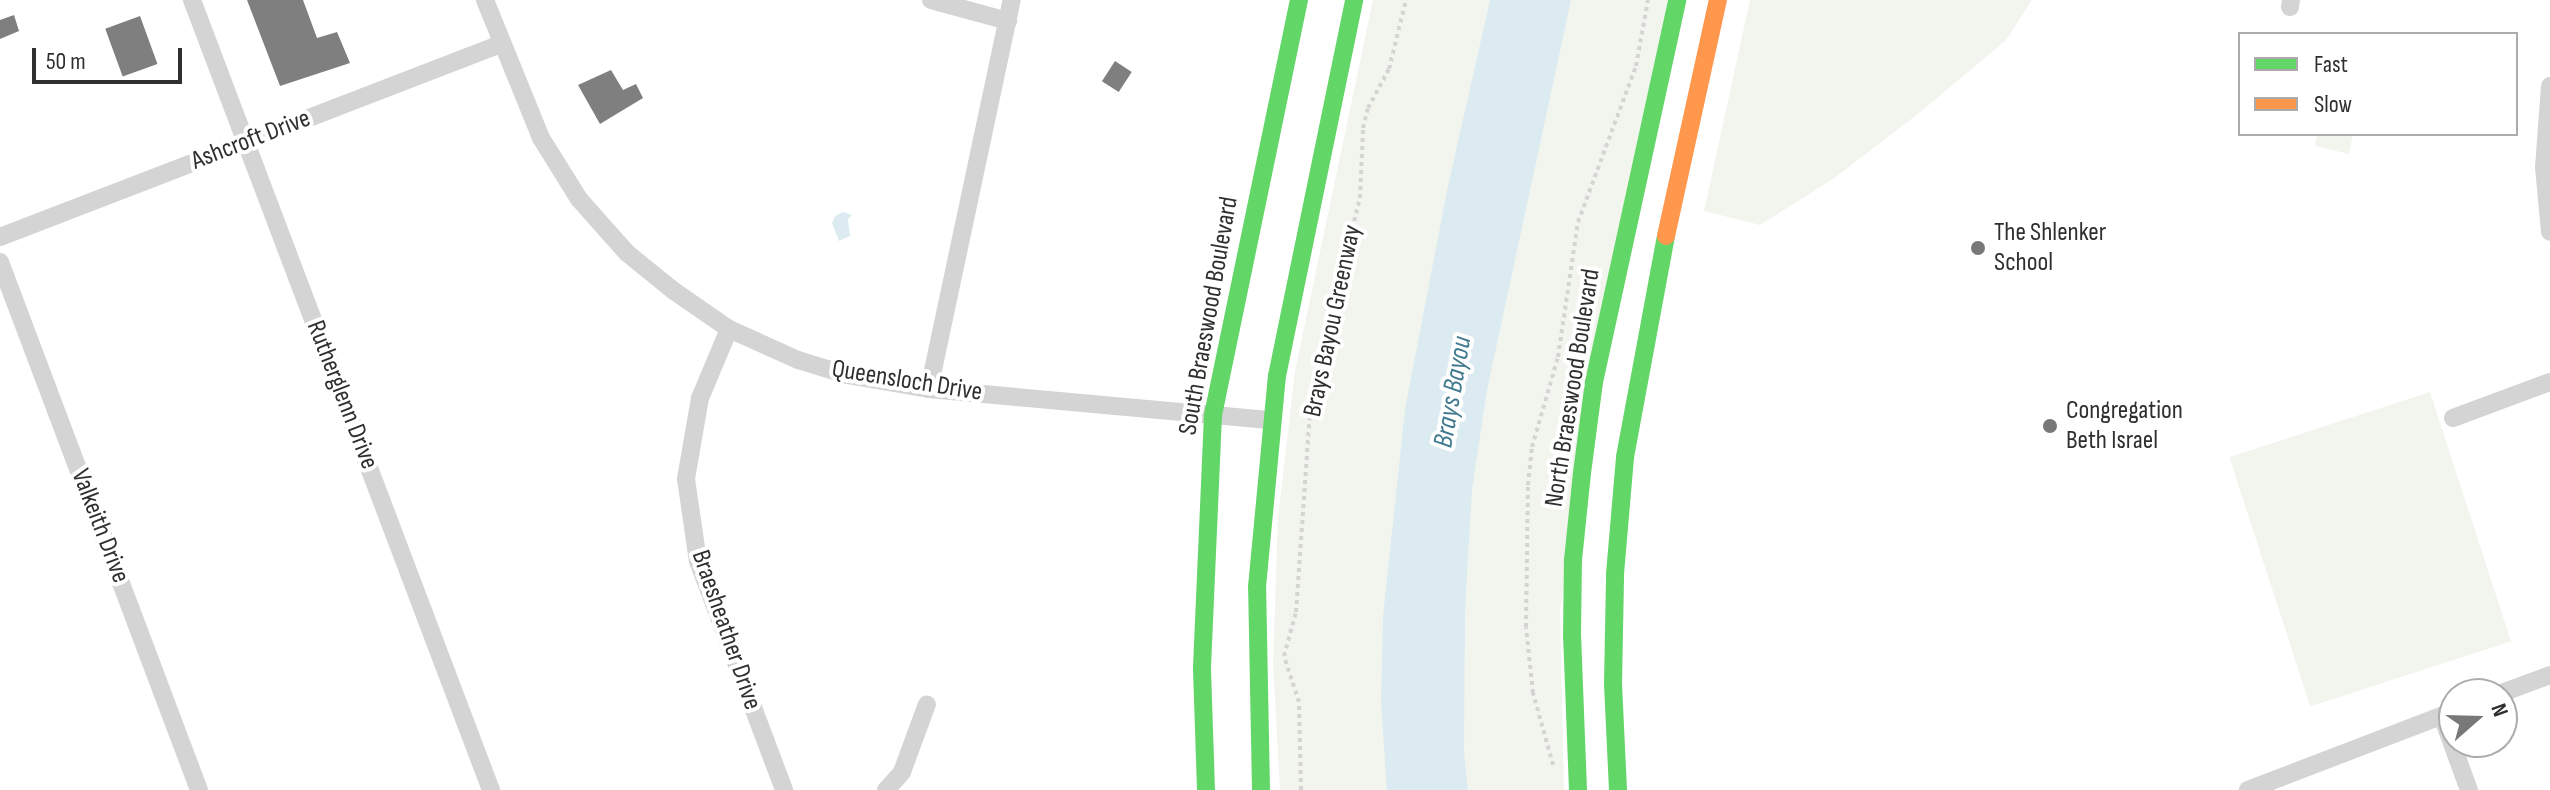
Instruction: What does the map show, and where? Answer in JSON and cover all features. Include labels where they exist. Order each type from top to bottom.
[{"type":"main road","name":"South Braeswood Boulevard","points":[[1206,790],[1202,667],[1213,415],[1299,0]]},
{"type":"main road","points":[[1261,790],[1257,587],[1272,420],[1280,360],[1354,0]]},
{"type":"main road","name":"North Braeswood Boulevard","points":[[1618,790],[1613,683],[1615,574],[1644,243],[1677,0]]},
{"type":"main road","name":"North Braeswood Boulevard","points":[[1578,790],[1573,687],[1573,560],[1594,382],[1644,243],[1718,0]]},
{"type":"street","name":"Rutherglenn Drive","points":[[192,0],[491,790]]},
{"type":"street","name":"Queensloch Drive","points":[[485,0],[541,138],[579,199],[627,253],[729,329],[798,360],[847,375],[929,389],[1272,420]]},
{"type":"street","points":[[931,0],[1008,21]]},
{"type":"street","points":[[929,389],[1012,0]]},
{"type":"street","name":"Ashcroft Drive","points":[[0,237],[501,44]]},
{"type":"street","points":[[2550,86],[2544,167],[2550,232]]},
{"type":"street","name":"Valkeith Drive","points":[[0,262],[199,790]]},
{"type":"street","name":"Braesheather Drive","points":[[729,329],[700,398],[686,479],[698,561],[784,790]]},
{"type":"street","points":[[2453,418],[2550,382]]},
{"type":"street","points":[[2518,687],[2550,675]]},
{"type":"street","points":[[886,790],[902,772],[927,704]]},
{"type":"street","points":[[2248,790],[2438,718]]},
{"type":"street","points":[[2460,758],[2469,790]]},
{"type":"path","name":"Brays Bayou Greenway","points":[[1301,790],[1299,702],[1284,656],[1296,612],[1311,400],[1360,198],[1363,128],[1368,108],[1389,69],[1406,0]]},
{"type":"path","points":[[1555,776],[1533,693],[1526,627],[1528,485],[1532,447],[1558,357],[1578,222],[1636,66],[1648,0]]},
{"type":"shaded area","points":[[1373,0],[1668,0],[1560,610],[1564,790],[1280,790],[1273,663],[1278,518],[1295,371]]},
{"type":"shaded area","points":[[1750,0],[2032,0],[2006,40],[1923,110],[1833,179],[1760,225],[1704,211]]},
{"type":"shaded area","points":[[2317,136],[2353,136],[2349,154],[2315,146]]},
{"type":"shaded area","points":[[2430,392],[2511,641],[2310,706],[2229,457]]},
{"type":"water","name":"Brays Bayou","points":[[1490,0],[1571,0],[1487,390],[1472,489],[1465,611],[1464,752],[1468,790],[1387,790],[1381,702],[1383,617],[1405,409],[1448,186]]},
{"type":"water","points":[[843,212],[852,215],[848,219],[850,236],[839,241],[832,223],[835,216]]},
{"type":"building","points":[[247,0],[303,0],[317,38],[337,32],[350,63],[280,86]]},
{"type":"building","points":[[14,15],[19,31],[0,39],[0,20]]},
{"type":"building","points":[[140,16],[157,64],[123,77],[105,29]]},
{"type":"building","points":[[1115,61],[1132,72],[1119,92],[1102,81]]},
{"type":"building","points":[[611,70],[623,90],[636,84],[643,98],[600,124],[578,85]]},
{"type":"traffic: fast","points":[[1206,790],[1202,667],[1213,415],[1299,0]]},
{"type":"traffic: fast","points":[[1261,790],[1257,587],[1277,376],[1354,0]]},
{"type":"traffic: fast","points":[[1578,790],[1572,637],[1573,560],[1582,473],[1594,382],[1677,0]]},
{"type":"traffic: fast","points":[[1618,790],[1613,683],[1615,574],[1625,457],[1666,236]]},
{"type":"traffic: slow","points":[[1666,236],[1718,0]]},
{"type":"place","name":"The Shlenker School","points":[[1978,248]]},
{"type":"place","name":"Congregation Beth Israel","points":[[2050,426]]}]
